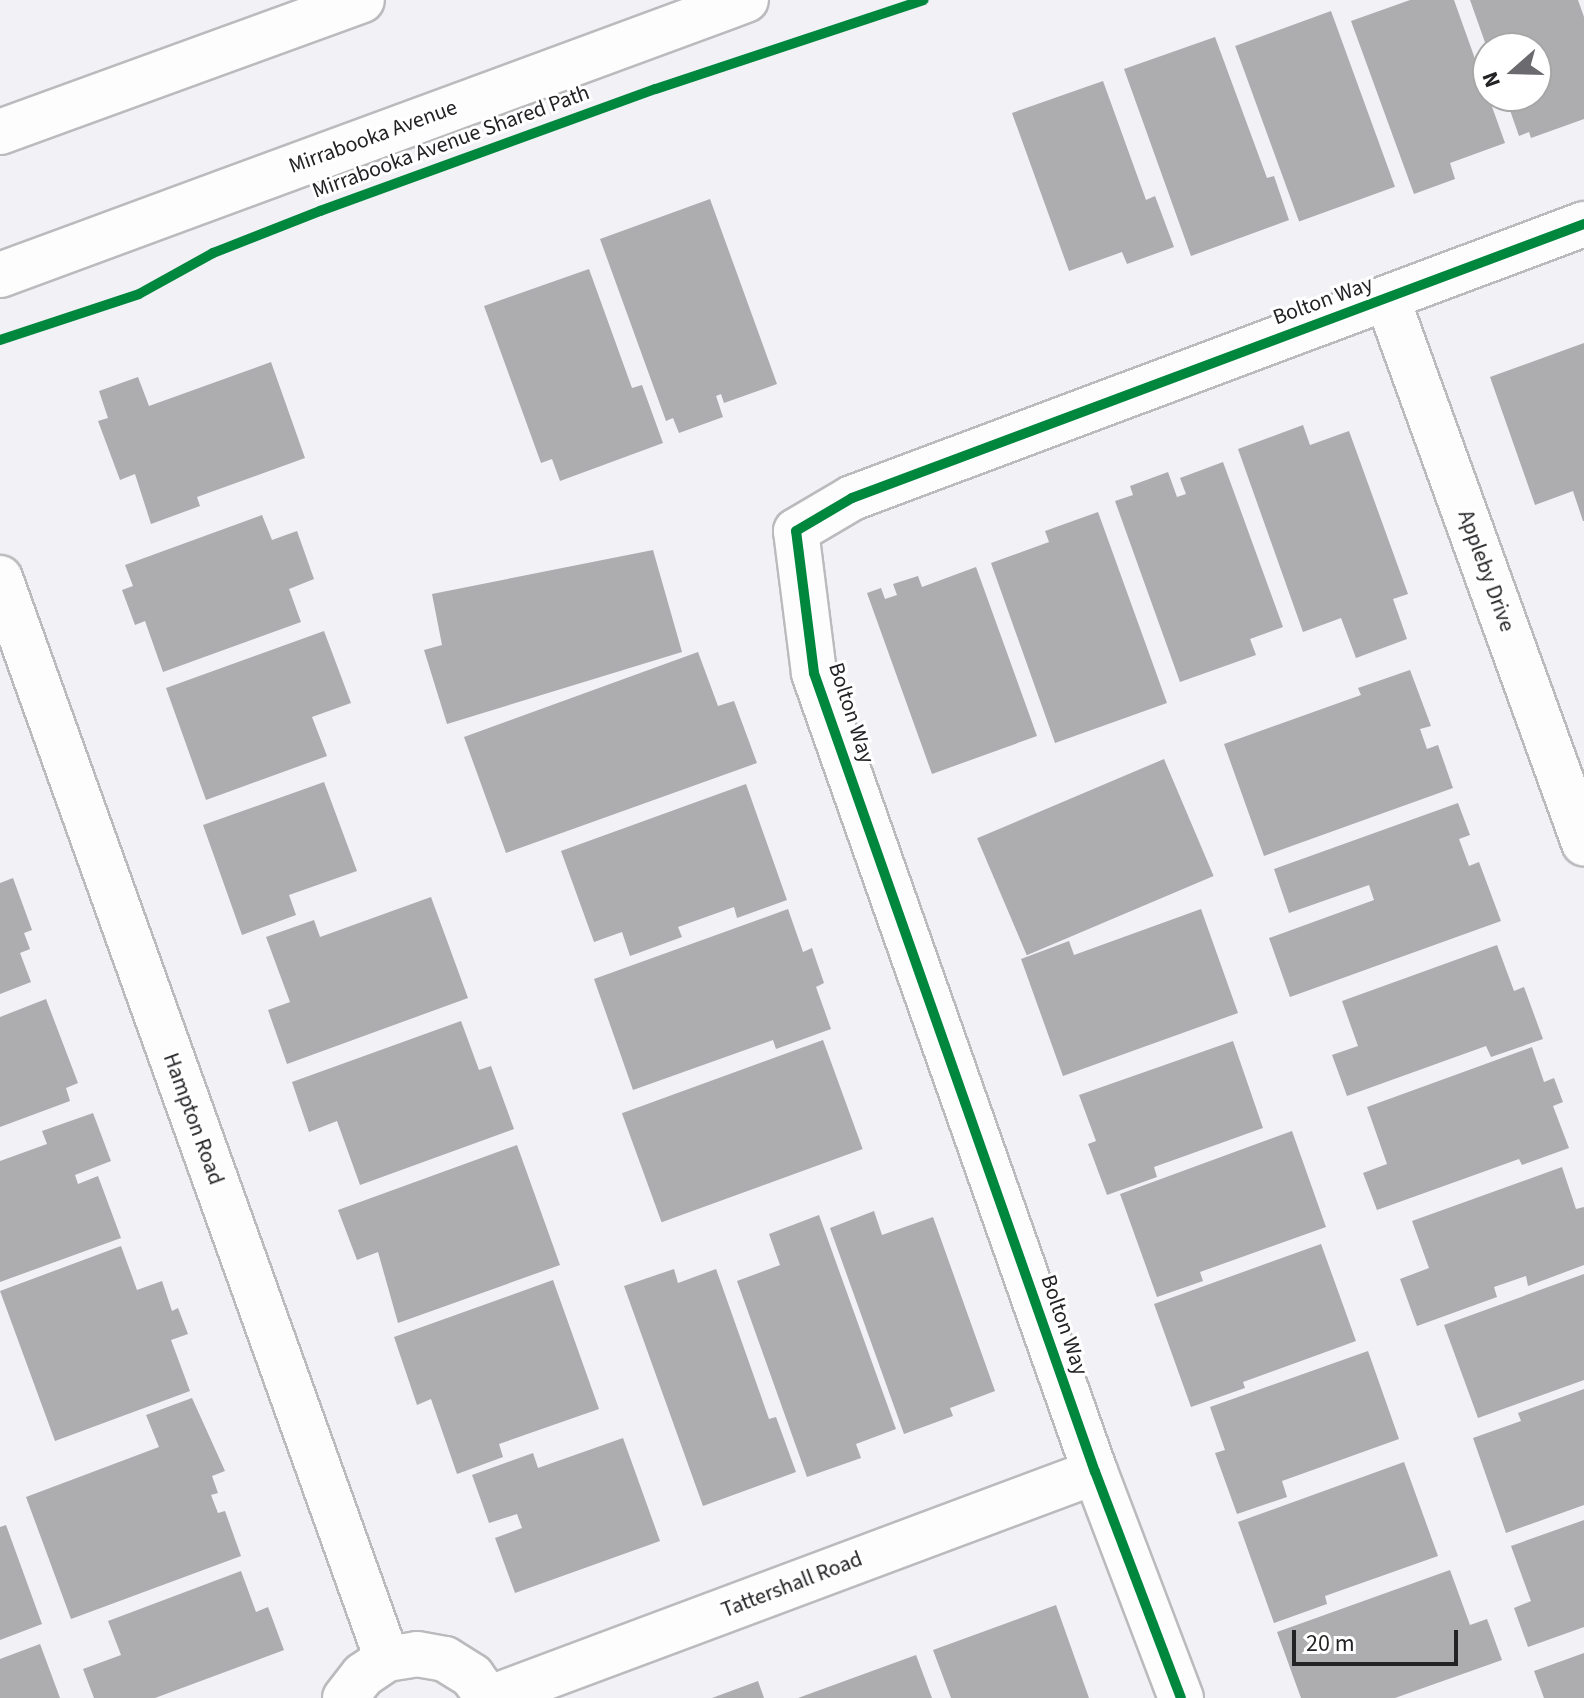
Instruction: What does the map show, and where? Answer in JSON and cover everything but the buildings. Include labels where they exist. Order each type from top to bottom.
[{"type":"street","points":[[0,132],[362,0]]},
{"type":"street","name":"Mirrabooka Avenue","points":[[0,275],[746,0]]},
{"type":"street","name":"Bolton Way","points":[[1181,1698],[1095,1472],[814,673],[796,531],[852,498],[1584,224]]},
{"type":"street","name":"Appleby Drive","points":[[1387,298],[1584,843]]},
{"type":"street","name":"Hampton Road","points":[[0,578],[387,1659]]},
{"type":"street","name":"Tattershall Road","points":[[489,1698],[1095,1472]]},
{"type":"street","points":[[345,1698],[363,1675],[387,1659],[417,1654],[445,1659],[472,1676],[489,1698]]},
{"type":"cycle path","name":"Mirrabooka Avenue Shared Path","points":[[0,340],[139,294],[213,253],[320,211],[656,89],[924,0]]},
{"type":"cycle path","points":[[1181,1698],[1095,1472],[814,673],[796,531],[852,498],[1584,224]]}]
